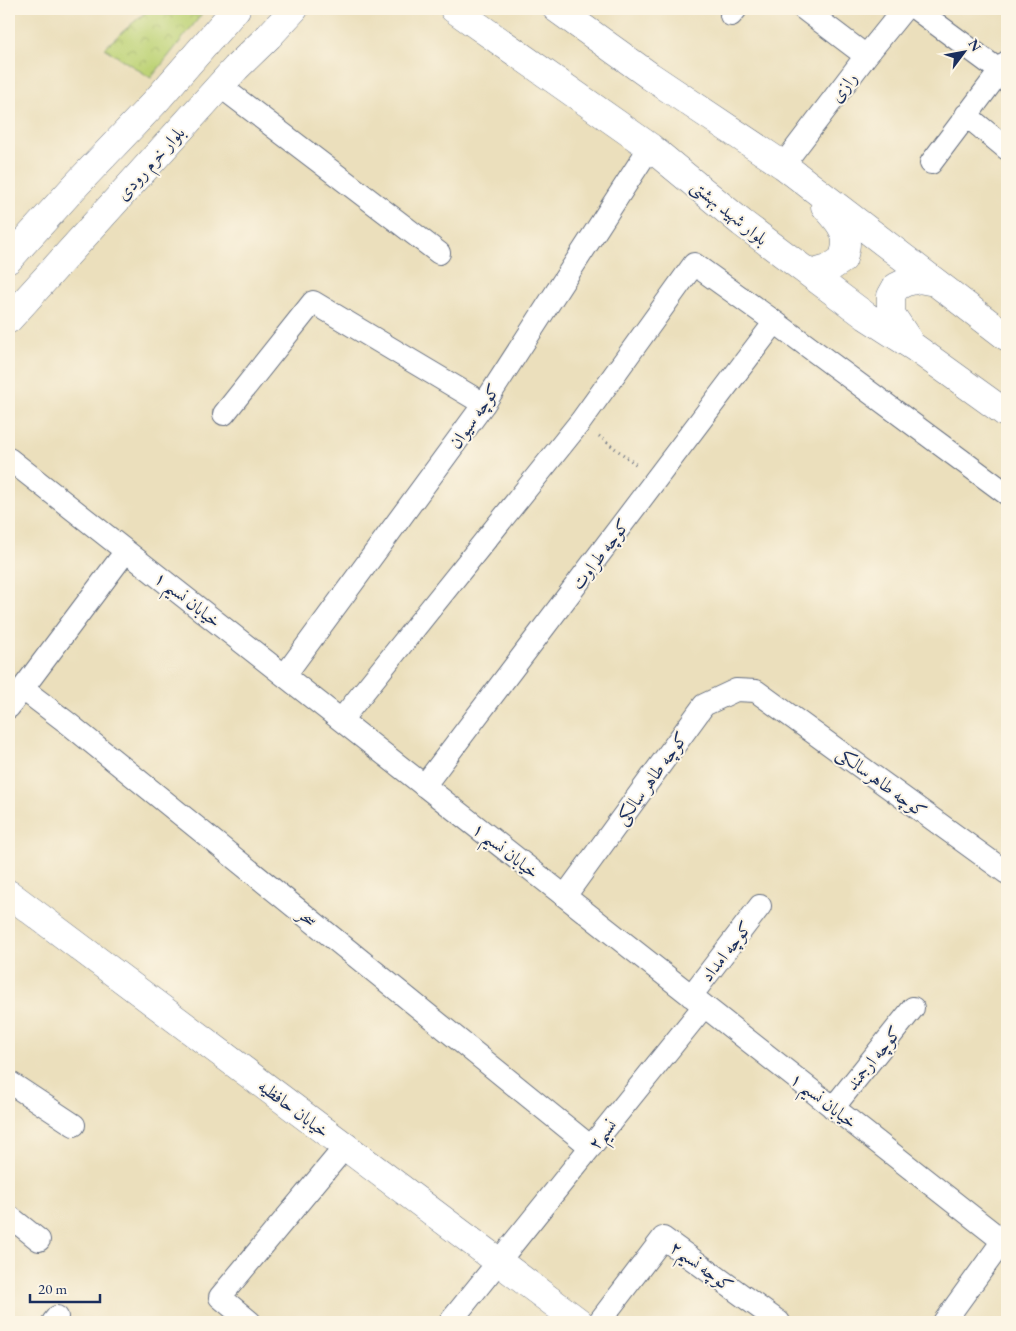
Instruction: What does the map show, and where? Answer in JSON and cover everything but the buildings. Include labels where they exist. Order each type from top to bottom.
[{"type":"street","points":[[9,258],[155,102],[236,9]]},
{"type":"street","name":"بلوار خرم رودی","points":[[9,319],[220,86],[294,9]]},
{"type":"street","name":"بلوار شهید بهشتی","points":[[454,9],[650,147],[742,223],[866,316],[914,347],[1007,414]]},
{"type":"street","points":[[556,9],[650,76],[783,166],[1007,337]]},
{"type":"street","points":[[566,9],[585,29]]},
{"type":"street","points":[[804,9],[866,56]]},
{"type":"street","name":"رازی","points":[[783,166],[904,9]]},
{"type":"street","points":[[916,9],[1004,67],[931,163]]},
{"type":"street","points":[[191,60],[220,86],[439,253]]},
{"type":"street","points":[[966,115],[1007,149]]},
{"type":"street","name":"کوچه سیوان","points":[[284,676],[484,404],[650,147]]},
{"type":"street","points":[[783,166],[834,215],[842,227],[846,242],[843,259],[828,268],[811,274]]},
{"type":"street","points":[[341,720],[581,421],[694,264],[1007,494]]},
{"type":"street","points":[[914,347],[891,314],[891,296],[896,287],[906,282],[919,279],[935,282]]},
{"type":"street","points":[[224,414],[313,302],[484,404]]},
{"type":"street","name":"کوچه طراوت","points":[[424,786],[775,322]]},
{"type":"street","name":"خیابان نسیم ۱","points":[[9,458],[833,1108],[1005,1238]]},
{"type":"street","points":[[9,707],[126,551]]},
{"type":"street","name":"سحر","points":[[24,689],[591,1147]]},
{"type":"street","name":"کوچه طاهر سالکی","points":[[565,896],[704,705],[736,690],[756,691]]},
{"type":"street","name":"کوچه طاهرسالکی","points":[[756,691],[1007,873]]},
{"type":"street","name":"خیابان حافظیه","points":[[9,894],[579,1322]]},
{"type":"street","name":"کوچه امداد","points":[[698,1001],[760,906]]},
{"type":"street","name":"نسیم۲","points":[[450,1322],[591,1147],[698,1001]]},
{"type":"street","name":"کوچه ارجمند","points":[[833,1108],[913,1008]]},
{"type":"street","points":[[9,1082],[74,1125]]},
{"type":"street","points":[[250,1322],[220,1297],[345,1147]]},
{"type":"street","points":[[9,1216],[39,1240]]},
{"type":"street","name":"کوچه نسیم۲","points":[[598,1322],[663,1238],[779,1322]]},
{"type":"street","points":[[944,1322],[1005,1238]]},
{"type":"path","points":[[581,421],[656,480]]},
{"type":"green space","points":[[149,9],[206,9],[151,78],[104,48]]}]
